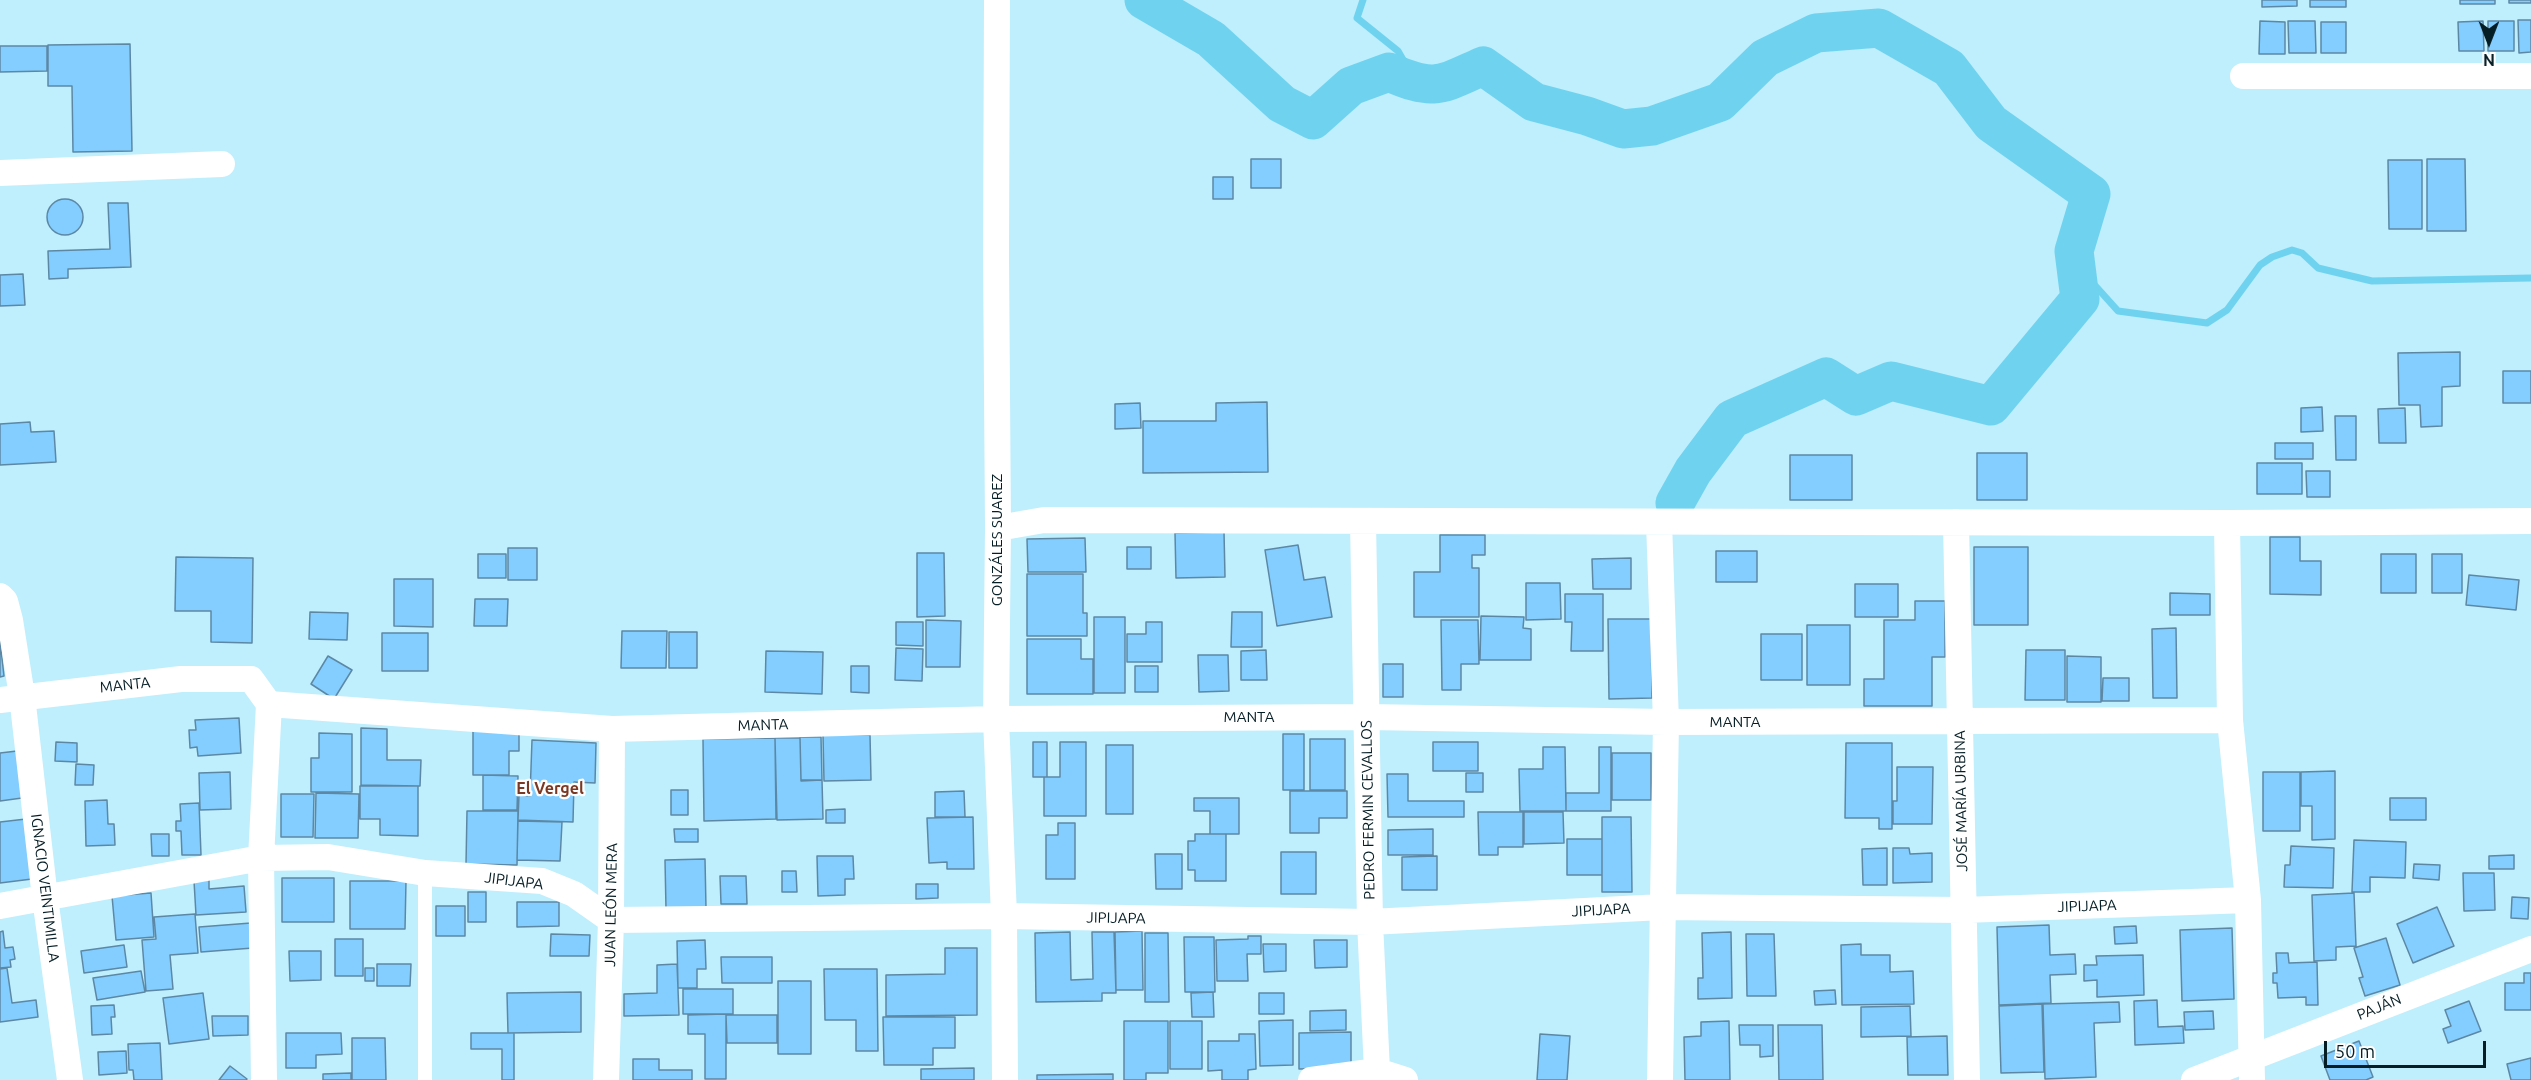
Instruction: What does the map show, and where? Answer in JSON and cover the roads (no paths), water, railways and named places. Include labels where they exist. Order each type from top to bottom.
[{"type":"street","name":"GONZÁLES SUAREZ","points":[[997,0],[996,719],[1004,916],[1005,1080]]},
{"type":"street","points":[[2243,76],[2531,76]]},
{"type":"street","points":[[0,173],[222,164]]},
{"type":"street","points":[[998,528],[1044,520],[2227,523],[2531,520]]},
{"type":"street","name":"PEDRO FERMIN CEVALLOS","points":[[1363,521],[1370,922],[1377,1071]]},
{"type":"street","points":[[1659,522],[1666,722],[1660,1080]]},
{"type":"street","name":"JOSÉ MARÍA URBINA","points":[[1956,522],[1967,1080]]},
{"type":"street","points":[[2227,523],[2230,720],[2248,900],[2252,1069]]},
{"type":"street","name":"IGNACIO VEINTIMILLA","points":[[0,596],[5,601],[10,620],[11,698],[45,898],[70,1080]]},
{"type":"street","name":"MANTA","points":[[11,698],[181,679],[251,679],[269,704],[612,729],[996,719],[1367,717],[1666,722],[2230,720]]},
{"type":"street","points":[[264,1080],[261,858],[269,704]]},
{"type":"street","name":"JUAN LEÓN MERA","points":[[606,1080],[611,920],[612,729]]},
{"type":"street","name":"JIPIJAPA","points":[[0,906],[261,858],[328,857],[425,873],[542,882],[574,894],[611,920],[1004,916],[1370,922],[1662,907],[1963,910],[2248,900]]},
{"type":"street","name":"PAJÁN","points":[[2194,1080],[2252,1069],[2531,949]]},
{"type":"street","points":[[1311,1080],[1377,1071],[1405,1080]]},
{"type":"lane","points":[[425,873],[425,1080]]},
{"type":"waterway","points":[[1144,0],[1211,39],[1282,104],[1313,120],[1351,86],[1389,72],[1417,82],[1437,84],[1483,66],[1534,102],[1587,116],[1623,129],[1652,126],[1720,102],[1765,58],[1816,33],[1879,28],[1949,68],[1991,123],[2091,194],[2074,251],[2080,299],[1991,406],[1891,381],[1856,396],[1826,377],[1732,419],[1693,471],[1675,503]]},
{"type":"waterway","points":[[1363,0],[1357,18],[1398,51],[1417,84]]},
{"type":"waterway","points":[[2074,251],[2091,281],[2118,311],[2207,323],[2227,310],[2260,265],[2272,257],[2292,250],[2302,253],[2318,268],[2372,281],[2531,278]]},
{"type":"district","name":"El Vergel","points":[[550,789]]}]
